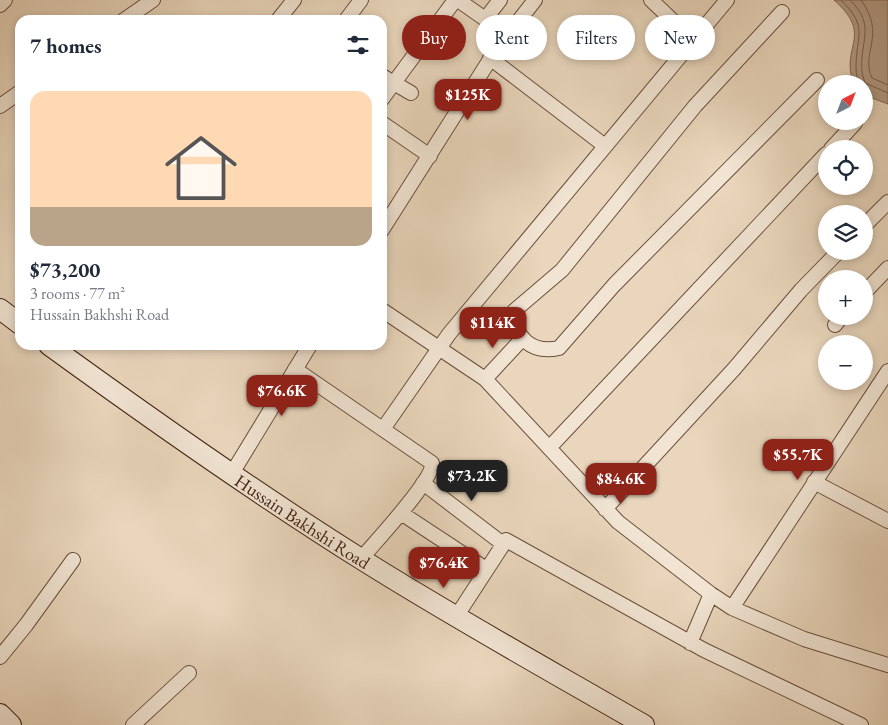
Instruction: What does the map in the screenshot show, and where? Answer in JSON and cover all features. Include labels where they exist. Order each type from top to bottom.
[{"type":"street","points":[[0,5],[5,0]]},
{"type":"street","points":[[131,15],[153,0]]},
{"type":"street","points":[[282,15],[294,0]]},
{"type":"street","points":[[350,15],[361,0]]},
{"type":"street","points":[[410,92],[388,79],[456,0],[481,15]]},
{"type":"street","points":[[488,15],[500,0]]},
{"type":"street","points":[[523,15],[535,0]]},
{"type":"street","points":[[714,15],[727,0]]},
{"type":"street","points":[[653,1],[667,15]]},
{"type":"street","points":[[782,12],[695,106],[562,270],[514,312],[514,325],[522,339],[538,348],[549,350],[558,348],[614,285],[817,80]]},
{"type":"street","points":[[387,222],[489,60]]},
{"type":"street","points":[[493,60],[605,146]]},
{"type":"street","points":[[383,429],[439,348],[676,60]]},
{"type":"street","points":[[0,106],[15,96]]},
{"type":"street","points":[[387,127],[430,156]]},
{"type":"street","points":[[839,140],[849,130]]},
{"type":"street","points":[[549,448],[818,162]]},
{"type":"street","points":[[873,217],[888,202]]},
{"type":"street","points":[[605,509],[734,369],[801,290],[830,260]]},
{"type":"street","points":[[873,284],[888,268]]},
{"type":"street","points":[[0,309],[15,320]]},
{"type":"street","points":[[387,313],[485,378],[618,522],[711,594],[732,608],[804,639],[888,665]]},
{"type":"street","points":[[485,378],[522,339]]},
{"type":"street","name":"Hussain Bakhshi Road","points":[[56,350],[231,475],[361,559],[456,617],[644,725]]},
{"type":"street","points":[[231,475],[295,369],[303,350]]},
{"type":"street","points":[[295,369],[430,461],[432,469],[423,483],[401,513],[361,559]]},
{"type":"street","points":[[732,608],[888,371]]},
{"type":"street","points":[[814,482],[888,521]]},
{"type":"street","points":[[423,483],[503,544]]},
{"type":"street","points":[[401,513],[486,569]]},
{"type":"street","points":[[456,617],[506,540],[690,643],[861,725]]},
{"type":"street","points":[[0,657],[26,625],[73,560]]},
{"type":"street","points":[[690,643],[711,594]]},
{"type":"street","points":[[133,725],[189,673]]},
{"type":"street","points":[[0,714],[11,725]]},
{"type":"water","points":[[834,0],[888,0],[888,104],[873,98],[873,75],[852,75],[850,60],[854,33],[852,23],[846,12]]}]
